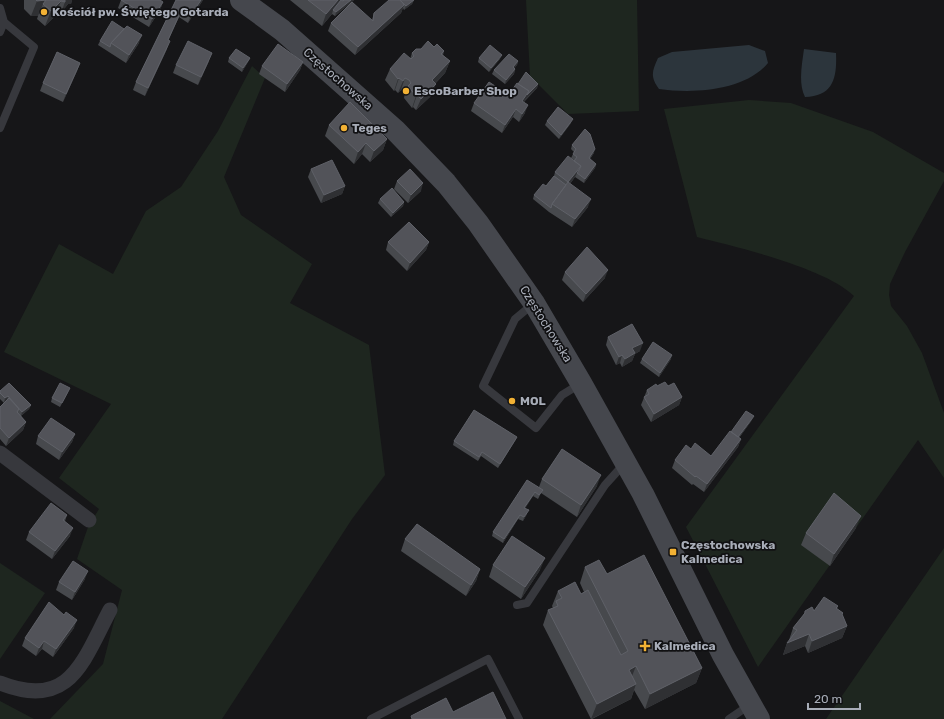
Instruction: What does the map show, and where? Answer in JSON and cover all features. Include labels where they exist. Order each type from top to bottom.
[{"type":"main road","name":"Częstochowska","points":[[250,2],[320,62],[424,158],[478,223],[534,303],[582,383],[673,552],[723,655],[755,711]]},
{"type":"street","points":[[0,453],[89,520]]},
{"type":"street","points":[[0,683],[22,690],[37,691],[54,688],[67,682],[76,673],[83,662],[110,610]]},
{"type":"lane","points":[[0,8],[4,22],[34,46],[0,128]]},
{"type":"lane","points":[[0,32],[4,22]]},
{"type":"lane","points":[[534,303],[515,319],[483,386],[536,428],[562,395],[582,383]]},
{"type":"lane","points":[[517,605],[527,603],[605,485],[625,462]]},
{"type":"lane","points":[[371,719],[488,659],[519,719]]},
{"type":"lane","points":[[729,719],[755,711]]},
{"type":"shaded area","points":[[526,0],[637,0],[639,111],[568,114],[530,76]]},
{"type":"shaded area","points":[[749,45],[765,51],[768,63],[746,80],[718,88],[687,91],[659,89],[654,81],[653,70],[658,58],[672,52]]},
{"type":"shaded area","points":[[804,49],[836,53],[836,70],[832,84],[828,89],[815,96],[805,97],[803,92],[801,73]]},
{"type":"shaded area","points":[[252,66],[265,78],[224,177],[241,215],[312,264],[290,303],[369,345],[385,475],[352,519],[222,719],[50,719],[103,664],[122,590],[77,559],[88,527],[99,509],[59,478],[111,404],[4,352],[59,244],[113,274],[146,211],[181,187],[218,131]]},
{"type":"shaded area","points":[[749,100],[791,103],[873,132],[944,173],[944,181],[905,252],[890,284],[889,295],[891,306],[907,326],[922,353],[944,413],[944,478],[918,440],[758,667],[686,527],[854,296],[841,286],[823,276],[803,268],[734,246],[697,237],[664,109]]},
{"type":"shaded area","points":[[944,548],[944,719],[826,719]]},
{"type":"shaded area","points":[[0,563],[45,593],[0,659]]},
{"type":"shaded area","points":[[0,701],[34,719],[0,719]]},
{"type":"building","points":[[46,0],[65,0],[65,2],[61,1],[51,11],[43,4]]},
{"type":"building","points":[[121,0],[160,0],[163,2],[152,19]]},
{"type":"building","points":[[176,0],[201,0],[191,15],[182,9],[168,40],[170,41],[148,88],[136,82]]},
{"type":"building","points":[[308,0],[338,0],[326,14]]},
{"type":"building","points":[[341,0],[351,0],[336,12],[333,10]]},
{"type":"building","points":[[389,0],[400,0],[404,5],[358,47],[331,23],[352,2],[373,21],[374,13]]},
{"type":"building","points":[[400,0],[414,0],[406,6]]},
{"type":"building","points":[[112,21],[124,29],[111,43],[110,47],[100,41]]},
{"type":"building","points":[[127,26],[142,35],[129,55],[111,43]]},
{"type":"building","points":[[188,41],[212,53],[201,77],[176,65]]},
{"type":"building","points":[[428,41],[434,47],[437,44],[444,51],[441,54],[450,61],[432,80],[436,84],[421,99],[417,95],[416,96],[408,86],[411,83],[409,80],[405,78],[403,81],[399,78],[398,79],[390,69],[404,53],[411,59],[414,56],[412,53],[416,49],[421,49]]},
{"type":"building","points":[[278,44],[303,62],[287,84],[262,66]]},
{"type":"building","points":[[490,45],[502,55],[491,68],[479,58]]},
{"type":"building","points":[[236,49],[250,58],[243,68],[229,58]]},
{"type":"building","points":[[57,52],[80,63],[66,94],[43,83]]},
{"type":"building","points":[[509,54],[518,61],[513,67],[515,69],[506,80],[494,70]]},
{"type":"building","points":[[526,72],[538,84],[527,95],[529,91],[518,84]]},
{"type":"building","points":[[489,82],[498,88],[496,90],[507,97],[517,83],[529,91],[522,101],[528,105],[522,114],[516,109],[505,125],[474,103]]},
{"type":"building","points":[[350,102],[387,139],[374,151],[366,143],[358,152],[329,125]]},
{"type":"building","points":[[558,107],[573,119],[561,135],[547,121]]},
{"type":"building","points":[[585,129],[590,134],[595,149],[589,158],[596,164],[585,179],[577,173],[581,166],[574,161],[577,157],[573,154],[576,149],[572,145]]},
{"type":"building","points":[[568,156],[581,166],[568,182],[555,172]]},
{"type":"building","points":[[332,160],[345,186],[324,195],[311,169]]},
{"type":"building","points":[[410,169],[423,183],[411,195],[397,181]]},
{"type":"building","points":[[554,176],[566,185],[552,204],[551,208],[534,195],[543,184],[546,186]]},
{"type":"building","points":[[568,182],[591,199],[575,219],[552,204]]},
{"type":"building","points":[[392,188],[404,202],[393,213],[380,199]]},
{"type":"building","points":[[409,222],[429,242],[410,263],[388,242]]},
{"type":"building","points":[[587,247],[608,270],[586,294],[565,272]]},
{"type":"building","points":[[632,324],[643,343],[632,348],[635,353],[625,359],[622,355],[619,357],[608,337]]},
{"type":"building","points":[[653,342],[672,355],[660,373],[642,359]]},
{"type":"building","points":[[665,382],[668,386],[674,383],[682,397],[654,414],[644,397],[649,394],[647,390],[656,384],[657,386]]},
{"type":"building","points":[[9,383],[31,405],[22,412],[8,396],[5,398],[0,393],[0,391]]},
{"type":"building","points":[[60,383],[70,388],[62,403],[52,398]]},
{"type":"building","points":[[9,398],[19,409],[17,412],[26,422],[9,438],[0,428],[0,407]]},
{"type":"building","points":[[474,410],[517,437],[500,464],[482,452],[479,457],[454,441]]},
{"type":"building","points":[[746,411],[754,416],[738,437],[731,432]]},
{"type":"building","points":[[51,418],[75,434],[62,452],[38,436]]},
{"type":"building","points":[[730,431],[741,439],[707,484],[696,476],[695,477],[675,460],[686,445],[691,449],[695,443],[711,456]]},
{"type":"building","points":[[562,449],[601,475],[581,505],[542,479]]},
{"type":"building","points":[[527,480],[543,490],[539,495],[535,492],[524,508],[529,510],[524,517],[520,515],[504,539],[493,532]]},
{"type":"building","points":[[834,493],[861,516],[834,554],[806,533]]},
{"type":"building","points":[[51,503],[67,515],[63,520],[73,528],[55,551],[29,532]]},
{"type":"building","points":[[417,524],[480,569],[471,585],[405,539]]},
{"type":"building","points":[[512,536],[545,558],[525,587],[493,565]]},
{"type":"building","name":"Kalmedica","points":[[644,555],[702,668],[650,694],[636,666],[629,670],[636,684],[597,704],[548,610],[558,606],[556,601],[562,598],[558,591],[575,582],[581,594],[588,590],[621,655],[628,651],[585,567],[599,560],[607,574]]},
{"type":"building","points":[[73,561],[88,571],[75,592],[59,582]]},
{"type":"building","points":[[824,597],[838,606],[836,608],[843,613],[842,614],[847,626],[812,641],[809,634],[787,643],[797,630],[793,628],[805,611],[812,607],[814,611]]},
{"type":"building","points":[[49,602],[64,615],[66,612],[77,620],[56,649],[44,641],[39,648],[25,638]]},
{"type":"building","points":[[493,692],[506,719],[412,719],[411,716],[446,698],[453,712]]},
{"type":"place","name":"Kościół pw. Świętego Gotarda","points":[[44,12]]},
{"type":"place","name":"EscoBarber Shop","points":[[406,91]]},
{"type":"place","name":"Teges","points":[[344,128]]},
{"type":"place","name":"MOL","points":[[512,401]]},
{"type":"place","name":"Częstochowska Kalmedica","points":[[673,552]]},
{"type":"place","name":"Kalmedica","points":[[645,646]]}]
